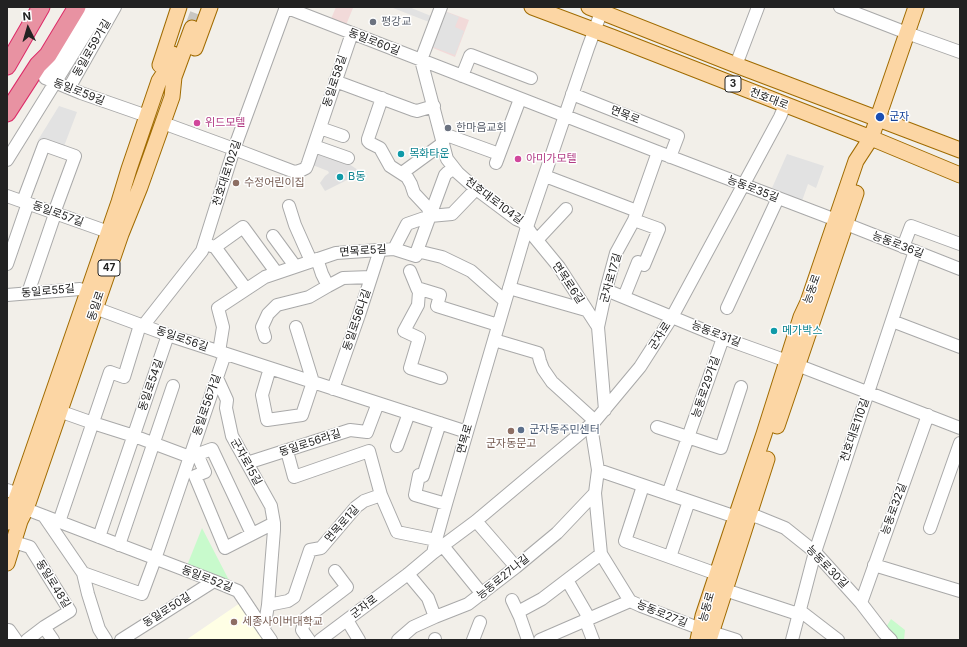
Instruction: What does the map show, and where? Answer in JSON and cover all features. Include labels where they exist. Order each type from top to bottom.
[{"type":"highway","points":[[7,66],[41,7]]},
{"type":"highway","points":[[20,44],[51,7]]},
{"type":"highway","points":[[7,113],[38,64],[68,7]]},
{"type":"highway","points":[[38,64],[48,54],[77,7]]},
{"type":"main road","points":[[159,81],[160,64],[179,7]]},
{"type":"main road","points":[[172,97],[182,81],[202,32],[210,7]]},
{"type":"main road","name":"천호대로","points":[[532,7],[871,138],[960,175]]},
{"type":"main road","name":"능동로","points":[[705,635],[725,590],[742,516],[764,434],[792,363],[801,317],[841,222],[856,161],[871,138],[916,7]]},
{"type":"main road","name":"천호대로","points":[[597,9],[736,65],[960,150]]},
{"type":"main road","name":"동일로","points":[[7,522],[13,492],[88,292],[159,81],[169,66],[188,26],[174,78],[172,97],[140,187],[121,234],[26,509],[9,542],[7,563]]},
{"type":"main road","name":"능동로","points":[[705,635],[703,616],[717,574],[742,516]]},
{"type":"street","name":"동일로59길","points":[[89,7],[45,78],[98,100],[147,116]]},
{"type":"street","points":[[7,160],[102,7]]},
{"type":"street","name":"동일로59가길","points":[[69,88],[116,7]]},
{"type":"street","name":"동일로60길","points":[[286,7],[565,116]]},
{"type":"street","name":"천호대로102길","points":[[141,325],[202,251],[210,245],[234,149],[286,7]]},
{"type":"street","points":[[421,60],[441,7]]},
{"type":"street","points":[[736,65],[758,7]]},
{"type":"street","points":[[840,7],[960,52]]},
{"type":"street","name":"면목로","points":[[440,543],[446,504],[505,301],[527,227],[594,30],[597,9]]},
{"type":"street","name":"동일로58길","points":[[163,123],[296,172],[300,171],[306,168],[352,33]]},
{"type":"street","points":[[462,76],[470,56],[472,55],[530,78]]},
{"type":"street","name":"천호대로104길","points":[[421,60],[447,159],[458,173],[476,189],[516,219],[523,222],[527,227]]},
{"type":"street","points":[[335,81],[415,111],[434,106]]},
{"type":"street","name":"면목로","points":[[572,94],[678,136],[670,157]]},
{"type":"street","points":[[382,98],[368,140],[370,143],[381,148],[390,166],[407,177],[415,195],[428,208],[430,216]]},
{"type":"street","points":[[402,173],[442,138],[497,159],[520,99]]},
{"type":"street","name":"군자로","points":[[320,640],[408,574],[433,553],[440,543],[476,521],[593,423],[605,410],[640,367],[672,317],[780,117],[785,105]]},
{"type":"street","name":"능동로35길","points":[[565,116],[841,222]]},
{"type":"street","points":[[320,128],[343,136]]},
{"type":"street","points":[[7,264],[25,202],[44,145],[75,156],[28,293]]},
{"type":"street","points":[[314,146],[348,158]]},
{"type":"street","name":"군자로17길","points":[[605,410],[598,327],[616,253],[636,215],[658,152]]},
{"type":"street","points":[[416,253],[445,175],[454,168]]},
{"type":"street","points":[[545,176],[636,215],[659,229],[644,265],[638,262],[624,298]]},
{"type":"street","points":[[394,249],[407,224],[430,216],[452,214],[476,189]]},
{"type":"street","name":"동일로57길","points":[[7,196],[109,232]]},
{"type":"street","points":[[727,308],[778,198]]},
{"type":"street","points":[[289,206],[294,225],[328,286]]},
{"type":"street","points":[[536,240],[566,209]]},
{"type":"street","name":"능동로36길","points":[[841,222],[960,269]]},
{"type":"street","points":[[903,247],[911,226],[960,244]]},
{"type":"street","points":[[246,289],[210,245],[243,227],[276,272]]},
{"type":"street","name":"면목로6길","points":[[527,227],[559,267],[598,327]]},
{"type":"street","points":[[273,236],[295,266]]},
{"type":"street","name":"면목로5길","points":[[222,353],[222,327],[218,308],[264,277],[336,253],[394,249],[442,257],[471,271],[505,301]]},
{"type":"street","name":"동일로56나길","points":[[333,389],[380,250]]},
{"type":"street","name":"천호대로110길","points":[[792,640],[798,612],[815,552],[915,251]]},
{"type":"street","points":[[410,271],[419,292],[418,305],[404,332],[419,338],[410,368],[441,378]]},
{"type":"street","points":[[265,337],[262,327],[268,314],[277,305],[309,297],[343,278],[371,277]]},
{"type":"street","name":"동일로55길","points":[[7,295],[80,288],[88,292]]},
{"type":"street","points":[[417,288],[440,295],[437,306],[498,325]]},
{"type":"street","points":[[509,288],[586,310]]},
{"type":"street","name":"능동로31길","points":[[606,290],[723,338],[792,363]]},
{"type":"street","name":"동일로56길","points":[[95,308],[168,335],[467,432]]},
{"type":"street","points":[[892,321],[960,347]]},
{"type":"street","points":[[59,522],[110,372],[124,377],[141,325]]},
{"type":"street","points":[[270,368],[262,395],[267,420],[302,415],[313,382],[296,327]]},
{"type":"street","name":"동일로54길","points":[[134,436],[168,335]]},
{"type":"street","name":"능동로29가길","points":[[668,494],[723,338]]},
{"type":"street","points":[[494,340],[538,353],[543,369],[552,382],[593,423]]},
{"type":"street","name":"동일로56가길","points":[[155,559],[193,456],[217,378],[222,353]]},
{"type":"street","points":[[792,363],[960,428]]},
{"type":"street","name":"군자로15길","points":[[217,378],[227,400],[226,408],[232,436],[271,506],[274,530],[268,605],[268,635]]},
{"type":"street","name":"동일로54길","points":[[154,443],[173,386]]},
{"type":"street","points":[[657,427],[721,448],[741,387]]},
{"type":"street","name":"동일로56라길","points":[[247,463],[350,430],[367,432],[378,403]]},
{"type":"street","points":[[59,411],[193,456],[205,472],[195,476],[225,548],[274,523]]},
{"type":"street","points":[[398,446],[409,413]]},
{"type":"street","name":"능동로32길","points":[[861,603],[928,415]]},
{"type":"street","points":[[440,423],[423,476],[419,475],[415,495],[446,504]]},
{"type":"street","name":"능동로27길","points":[[593,423],[598,470],[595,493],[601,554],[630,600],[705,635]]},
{"type":"street","points":[[99,537],[134,436]]},
{"type":"street","points":[[119,545],[154,443]]},
{"type":"street","points":[[930,528],[960,444]]},
{"type":"street","name":"동일로56가길","points":[[193,456],[212,449],[252,534]]},
{"type":"street","points":[[287,451],[294,477],[369,451],[381,495],[397,532],[440,543],[482,594]]},
{"type":"street","name":"능동로30길","points":[[598,470],[689,501],[742,516],[758,517],[785,528],[815,552],[861,603],[891,640]]},
{"type":"street","points":[[643,486],[625,541],[717,574]]},
{"type":"street","points":[[13,492],[26,509]]},
{"type":"street","name":"능동로27나길","points":[[398,640],[413,627],[468,604],[482,594],[557,533],[595,493]]},
{"type":"street","name":"면목로1길","points":[[268,605],[288,601],[294,597],[310,550],[321,548],[356,507],[364,501],[381,495]]},
{"type":"street","points":[[670,557],[689,501]]},
{"type":"street","name":"동일로52길","points":[[26,509],[238,591],[268,635]]},
{"type":"street","points":[[44,516],[83,573],[99,629],[106,640]]},
{"type":"street","points":[[476,521],[516,567]]},
{"type":"street","name":"동일로48길","points":[[9,542],[30,547],[70,611],[44,627],[27,640]]},
{"type":"street","points":[[518,612],[542,599],[601,554]]},
{"type":"street","points":[[83,573],[142,594],[155,559]]},
{"type":"street","points":[[874,565],[960,591]]},
{"type":"street","points":[[309,640],[302,630],[305,619],[347,587],[335,571]]},
{"type":"street","points":[[408,574],[428,598],[435,617]]},
{"type":"street","points":[[567,580],[587,619],[593,640]]},
{"type":"street","name":"동일로50길","points":[[121,640],[214,581]]},
{"type":"street","name":"능동로","points":[[725,590],[798,612]]},
{"type":"street","points":[[512,600],[528,640]]},
{"type":"street","points":[[546,639],[630,600]]},
{"type":"street","points":[[798,612],[838,640]]},
{"type":"street","points":[[347,620],[359,640]]},
{"type":"street","points":[[472,640],[480,622]]},
{"type":"street","points":[[44,627],[53,640]]},
{"type":"street","points":[[7,630],[9,630],[16,640]]},
{"type":"street","name":"능동로","points":[[705,635],[736,640]]},
{"type":"shaded area","points":[[336,7],[353,8],[346,25],[331,19]]},
{"type":"shaded area","points":[[409,7],[431,16],[429,22],[393,8]]},
{"type":"shaded area","points":[[442,10],[469,20],[455,57],[428,46]]},
{"type":"shaded area","points":[[444,11],[459,17],[455,27],[464,31],[455,55],[430,46]]},
{"type":"shaded area","points":[[59,106],[77,112],[63,149],[38,140]]},
{"type":"shaded area","points":[[316,151],[346,162],[361,172],[359,176],[349,179],[325,191],[320,183],[329,173],[328,171],[310,164]]},
{"type":"shaded area","points":[[787,154],[824,166],[816,188],[808,184],[802,201],[772,188]]},
{"type":"shaded area","name":"세종사이버대학교","points":[[240,603],[268,640],[186,640]]},
{"type":"green space","points":[[202,528],[232,586],[186,568]]},
{"type":"green space","points":[[891,619],[905,630],[904,640],[896,640],[885,629]]},
{"type":"tunnel","points":[[192,28],[200,7]]},
{"type":"place","name":"평강교","points":[[373,22]]},
{"type":"place","name":"군자","points":[[880,117]]},
{"type":"place","name":"위드모텔","points":[[197,123]]},
{"type":"place","name":"한마음교회","points":[[448,128]]},
{"type":"place","name":"목화타운","points":[[401,154]]},
{"type":"place","name":"아미가모텔","points":[[518,159]]},
{"type":"place","name":"B동","points":[[340,177]]},
{"type":"place","name":"수정어린이집","points":[[236,183]]},
{"type":"place","name":"메가박스","points":[[774,331]]},
{"type":"place","name":"군자동주민센터","points":[[521,430]]},
{"type":"place","name":"군자동문고","points":[[511,431]]},
{"type":"place","name":"세종사이버대학교","points":[[234,622]]}]
